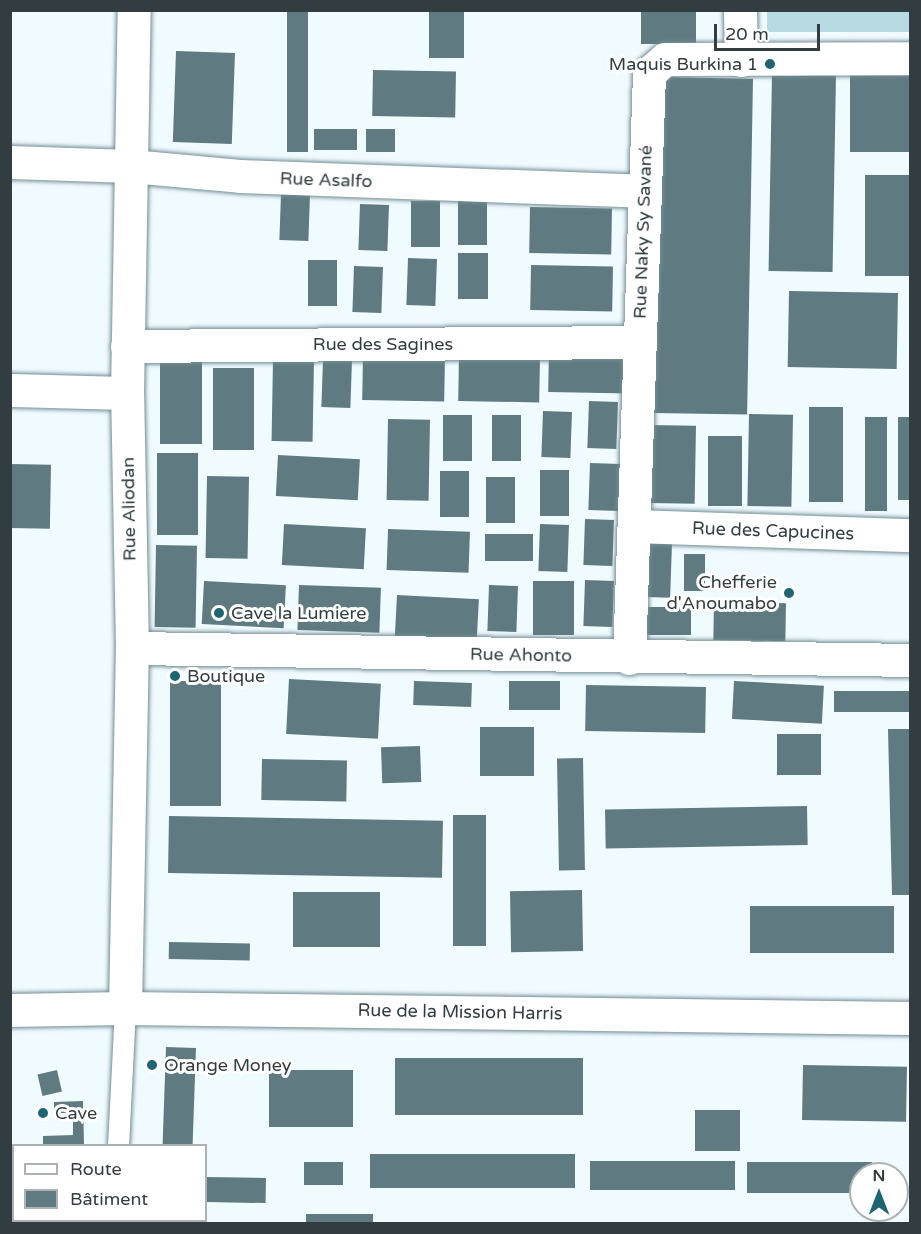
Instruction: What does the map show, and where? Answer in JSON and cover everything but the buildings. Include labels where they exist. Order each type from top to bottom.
[{"type":"street","name":"Rue Aliodan","points":[[125,1008],[132,648],[127,346],[134,10]]},
{"type":"street","points":[[740,10],[741,60]]},
{"type":"street","name":"Rue Naky Sy Savané","points":[[629,658],[635,526],[643,191],[649,73],[656,63],[664,59],[910,58]]},
{"type":"street","name":"Rue Asalfo","points":[[10,162],[131,166],[240,176],[643,191]]},
{"type":"street","name":"Rue des Sagines","points":[[127,346],[640,342]]},
{"type":"street","points":[[10,390],[127,393]]},
{"type":"street","name":"Rue des Capucines","points":[[635,526],[910,535]]},
{"type":"street","name":"Rue Ahonto","points":[[132,648],[629,658],[910,660]]},
{"type":"street","name":"Rue de la Mission Harris","points":[[10,1010],[125,1008],[910,1018]]},
{"type":"lane","points":[[118,1144],[125,1008]]},
{"type":"shaded area","points":[[767,11],[910,11],[910,32],[767,32]]},
{"type":"place","name":"Maquis Burkina 1","points":[[770,64]]},
{"type":"place","name":"Chefferie d'Anoumabo","points":[[789,593]]},
{"type":"place","name":"Cave la Lumiere","points":[[219,613]]},
{"type":"place","name":"Boutique","points":[[175,676]]},
{"type":"place","name":"Orange Money","points":[[152,1065]]},
{"type":"place","name":"Cave","points":[[43,1113]]}]
